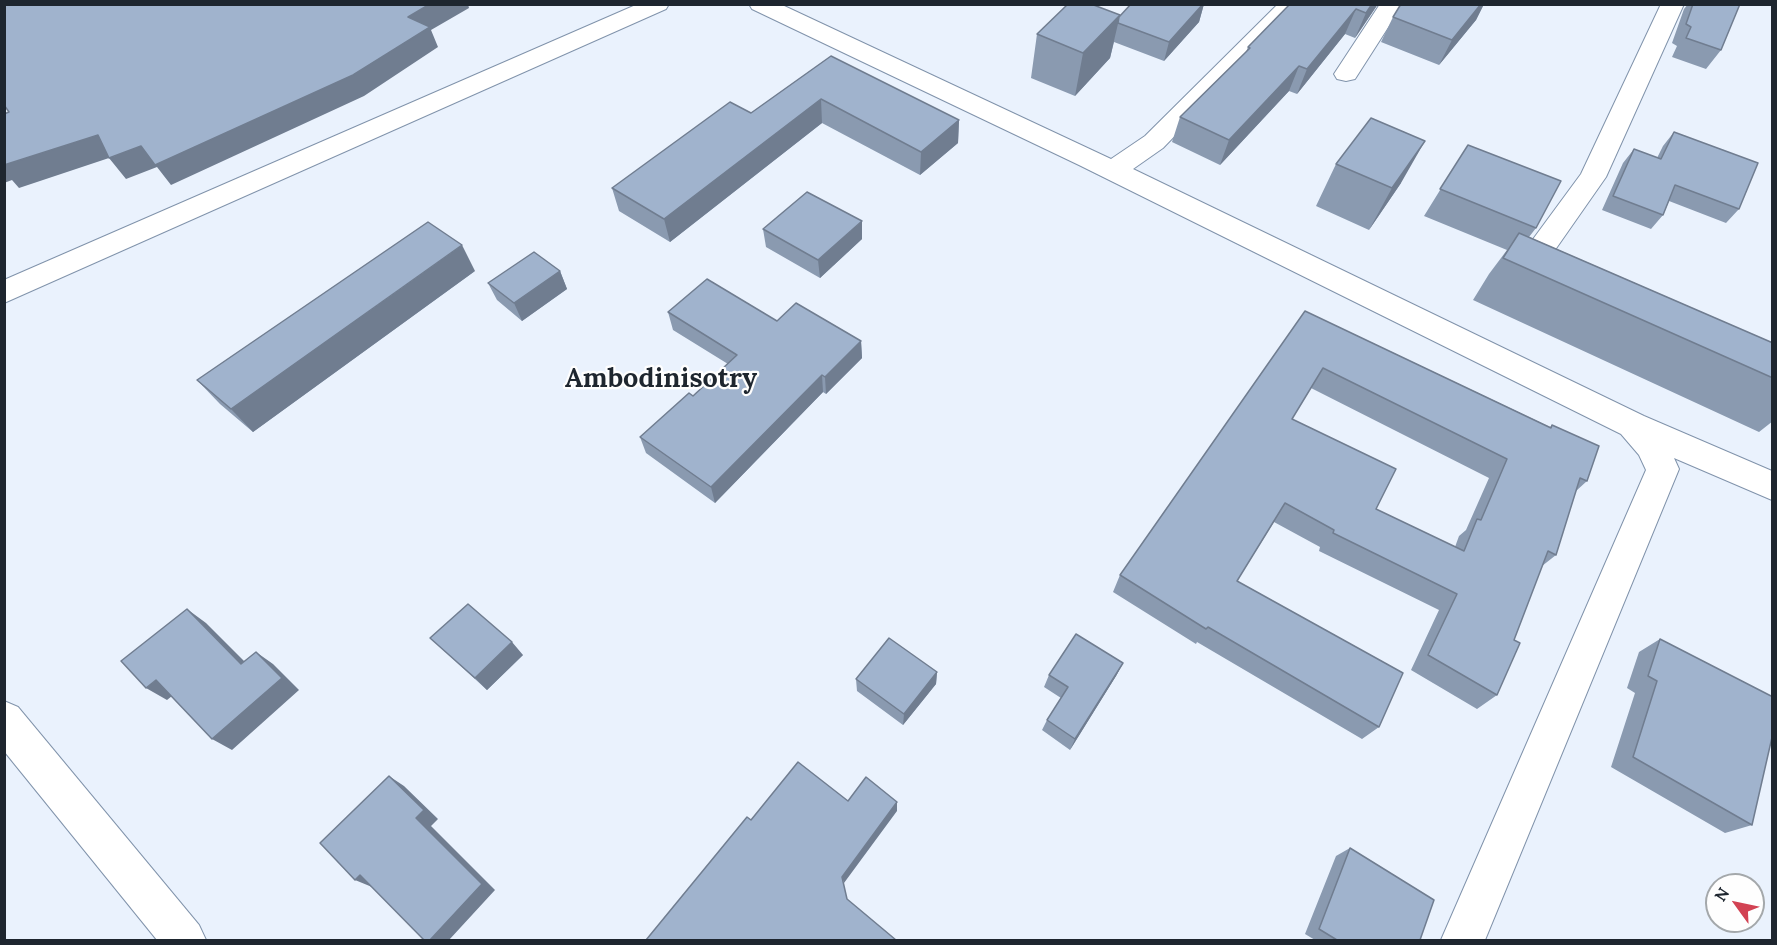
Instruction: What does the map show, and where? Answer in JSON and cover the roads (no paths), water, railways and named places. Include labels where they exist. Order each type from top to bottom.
[{"type":"street","points":[[4,292],[658,4]]},
{"type":"street","points":[[760,4],[1112,171],[1632,425],[1773,486]]},
{"type":"street","points":[[1112,171],[1154,142],[1291,4]]},
{"type":"street","points":[[1346,74],[1392,4]]},
{"type":"street","points":[[1538,253],[1593,177],[1673,4]]},
{"type":"street","points":[[1463,940],[1663,469],[1650,446],[1632,425]]},
{"type":"street","points":[[4,720],[183,940]]},
{"type":"district","name":"Ambodinisotry","points":[[661,379]]}]
